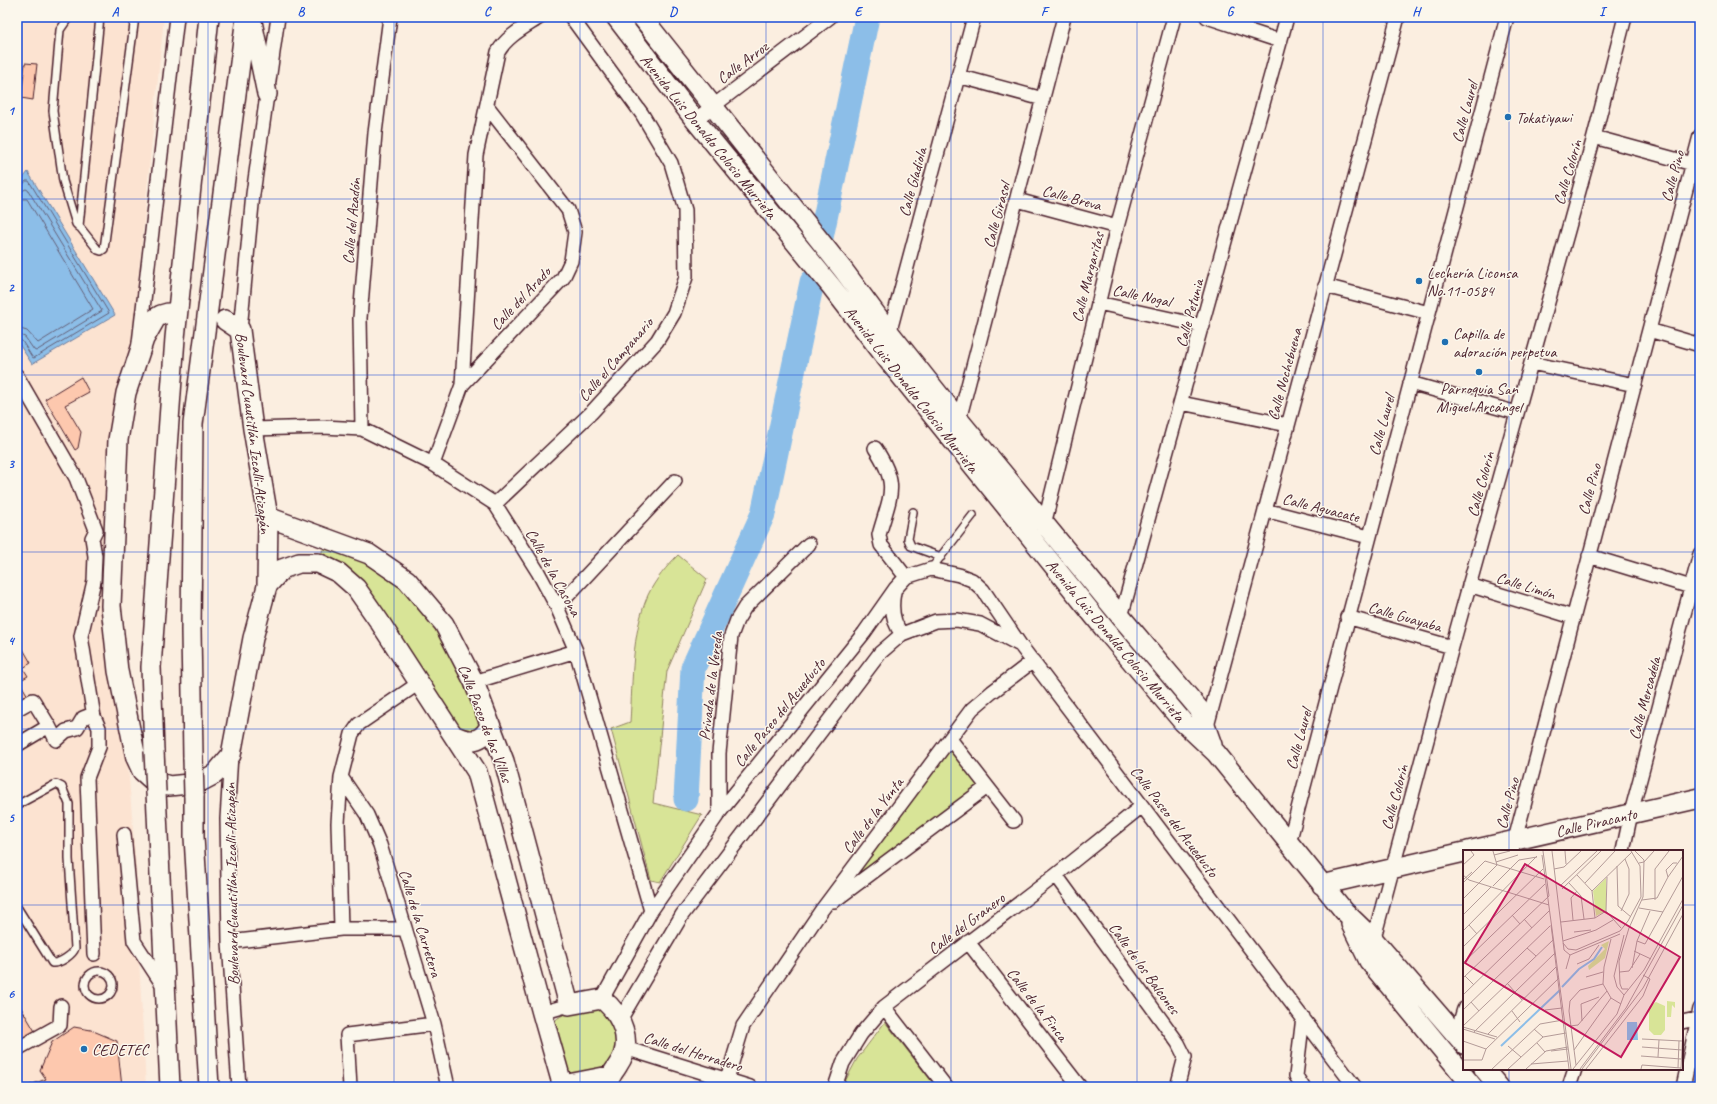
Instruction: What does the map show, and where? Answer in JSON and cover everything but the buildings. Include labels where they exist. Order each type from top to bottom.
[{"type":"street","points":[[136,363],[177,17]]},
{"type":"street","points":[[170,1087],[164,987],[151,666],[175,338],[209,17]]},
{"type":"street","name":"Boulevard Cuautitlán Izcalli-Atizapán","points":[[209,1087],[194,837],[191,630],[193,424],[246,17]]},
{"type":"street","points":[[251,17],[267,94]]},
{"type":"street","name":"Boulevard Cuautitlán Izcalli-Atizapán","points":[[239,1087],[229,942],[227,819],[231,755],[253,638],[267,586],[268,517],[253,429],[240,330],[253,194],[278,17]]},
{"type":"street","name":"Calle del Azadón","points":[[362,429],[360,318],[375,133],[390,17]]},
{"type":"street","name":"Calle del Arado","points":[[433,464],[462,385],[476,155],[498,52],[503,43],[540,17]]},
{"type":"street","name":"Calle el Campanario","points":[[496,504],[591,413],[657,341],[674,313],[686,277],[685,210],[671,163],[642,114],[571,17]]},
{"type":"street","name":"Avenida Luis Donaldo Colosio Murrieta","points":[[616,17],[695,120],[831,286],[884,355],[1038,547],[1183,722],[1204,735]]},
{"type":"street","name":"Calle Arroz","points":[[695,120],[830,17]]},
{"type":"street","name":"Calle Gladiola","points":[[884,355],[974,17]]},
{"type":"street","name":"Calle Girasol","points":[[959,420],[1064,17]]},
{"type":"street","name":"Calle Margaritas","points":[[1038,547],[1117,227],[1174,17]]},
{"type":"street","points":[[1207,17],[1280,42]]},
{"type":"street","name":"Calle Petunia","points":[[1121,617],[1182,403],[1287,17]]},
{"type":"street","name":"Calle Nochebuena","points":[[1204,735],[1398,17]]},
{"type":"street","name":"Calle Laurel","points":[[1289,842],[1507,17]]},
{"type":"street","name":"Calle Colorín","points":[[1369,961],[1372,939],[1594,137],[1625,17]]},
{"type":"street","name":"Avenida Luis Donaldo Colosio Murrieta","points":[[646,18],[712,107],[844,271],[959,420],[1121,617],[1199,709],[1204,735],[1216,753],[1344,911],[1372,939],[1460,1040]]},
{"type":"street","points":[[958,76],[1043,99]]},
{"type":"street","name":"Calle del Arado","points":[[462,385],[563,278],[571,261],[575,232],[568,210],[487,106]]},
{"type":"street","name":"Calle Pino","points":[[1513,846],[1700,136]]},
{"type":"street","points":[[1594,137],[1693,164]]},
{"type":"street","name":"Calle Breva","points":[[1017,200],[1117,227]]},
{"type":"street","points":[[831,286],[844,271]]},
{"type":"street","points":[[1325,286],[1429,313]]},
{"type":"street","name":"Calle Nogal","points":[[1098,303],[1203,326]]},
{"type":"street","points":[[168,313],[161,314],[156,318],[144,339],[126,393],[118,440],[111,606],[118,671],[136,758],[142,771],[152,780],[169,786],[198,783],[215,774],[231,755]]},
{"type":"street","points":[[225,320],[240,330]]},
{"type":"street","points":[[1649,330],[1700,346]]},
{"type":"street","points":[[1531,363],[1635,385]]},
{"type":"street","points":[[17,376],[76,478],[96,530],[92,538],[96,556],[94,581],[80,636],[94,717],[99,728],[99,747],[87,778],[94,954]]},
{"type":"street","points":[[1410,383],[1517,413]]},
{"type":"street","points":[[1182,403],[1288,425]]},
{"type":"street","name":"Calle de la Casona","points":[[253,429],[323,427],[362,429],[433,464],[496,504],[538,572],[557,607],[576,651],[651,911]]},
{"type":"street","points":[[876,448],[887,466],[892,491],[879,535],[880,545],[906,577]]},
{"type":"street","points":[[557,607],[675,481]]},
{"type":"street","points":[[162,509],[165,521],[169,525],[176,527],[185,523],[192,517]]},
{"type":"street","name":"Calle Aguacate","points":[[1265,510],[1369,537]]},
{"type":"street","name":"Calle Paseo de las Villas","points":[[268,517],[369,554],[407,580],[444,624],[474,682],[504,761],[569,1006]]},
{"type":"street","points":[[318,563],[317,550],[326,537]]},
{"type":"street","name":"Privada de la Vereda","points":[[719,813],[719,753],[731,636],[737,620],[745,607],[809,544]]},
{"type":"street","name":"Calle Mercadela","points":[[1623,850],[1631,814],[1700,554]]},
{"type":"street","points":[[1589,556],[1691,587]]},
{"type":"street","name":"Calle Paseo de las Villas","points":[[267,586],[282,569],[299,563],[318,563],[340,573],[356,588],[420,683],[477,772],[563,1086]]},
{"type":"street","name":"Calle Paseo del Acueducto","points":[[602,999],[651,911],[719,813],[864,633],[895,589],[906,577],[931,570],[959,575],[972,580],[983,590],[1021,646],[1355,1087]]},
{"type":"street","name":"Calle Limón","points":[[1469,585],[1573,618]]},
{"type":"street","points":[[895,589],[892,602],[892,614],[897,628],[902,634]]},
{"type":"street","name":"Calle Guayaba","points":[[1348,617],[1452,647]]},
{"type":"street","name":"Calle Paseo del Acueducto","points":[[620,1020],[682,915],[880,653],[902,634],[936,621],[957,620],[980,624],[1021,646]]},
{"type":"street","points":[[474,682],[576,651]]},
{"type":"street","name":"Calle de la Yunta","points":[[726,1079],[743,1026],[821,911],[972,710],[992,692],[1033,661]]},
{"type":"street","points":[[341,929],[338,823],[341,777],[352,734],[359,724],[420,683]]},
{"type":"street","points":[[17,709],[33,700],[56,740],[66,730],[77,728],[84,717],[93,714],[94,717]]},
{"type":"street","points":[[453,735],[466,740],[479,739],[484,735],[490,725]]},
{"type":"street","points":[[17,745],[49,726]]},
{"type":"street","points":[[950,739],[1014,821]]},
{"type":"street","name":"Calle de la Carretera","points":[[341,777],[367,815],[380,845],[434,1024],[448,1087]]},
{"type":"street","name":"Calle de la Yunta","points":[[821,911],[986,787]]},
{"type":"street","name":"Calle Piracanto","points":[[1477,850],[1513,846],[1631,814],[1700,798]]},
{"type":"street","name":"Calle del Granero","points":[[835,1087],[843,1063],[861,1034],[884,1007],[1056,875],[1142,806]]},
{"type":"street","points":[[124,834],[134,941],[164,987]]},
{"type":"street","points":[[1322,885],[1463,852]]},
{"type":"street","name":"Calle de los Balcones","points":[[1056,875],[1182,1050],[1185,1057],[1176,1087]]},
{"type":"street","name":"Avenida Luis Donaldo Colosio Murrieta","points":[[1344,911],[1369,961],[1473,1087]]},
{"type":"street","points":[[229,942],[341,929],[405,929]]},
{"type":"street","name":"Calle de la Finca","points":[[968,942],[1080,1087]]},
{"type":"street","points":[[542,1013],[602,999],[613,1007],[625,1033],[625,1048],[619,1065],[608,1081],[563,1086]]},
{"type":"street","points":[[17,1050],[60,1025],[61,1006]]},
{"type":"street","points":[[884,1007],[946,1087]]},
{"type":"street","points":[[1683,1022],[1699,1015]]},
{"type":"street","points":[[1683,1087],[1699,1015]]},
{"type":"street","points":[[1303,1017],[1294,1081],[1303,1087]]},
{"type":"street","points":[[1460,1040],[1463,1017]]},
{"type":"street","points":[[350,1087],[347,1035],[434,1024]]},
{"type":"street","name":"Calle del Herradero","points":[[625,1048],[750,1087]]},
{"type":"street","points":[[1490,1070],[1499,1087]]},
{"type":"street","points":[[1569,1087],[1576,1070]]},
{"type":"lane","points":[[69,17],[60,30],[53,111],[63,181],[76,224],[98,250],[103,250],[134,17]]},
{"type":"lane","points":[[80,227],[100,17]]},
{"type":"lane","points":[[913,512],[908,539],[909,543],[911,546],[941,557]]},
{"type":"lane","points":[[931,570],[973,515]]},
{"type":"lane","points":[[17,805],[56,784],[62,787],[68,799],[73,953],[54,964],[52,963],[17,907]]},
{"type":"shaded area","points":[[17,17],[164,17],[132,342],[116,442],[111,501],[127,753],[136,866],[139,959],[146,1087],[17,1087]]},
{"type":"green space","points":[[328,543],[404,583],[445,633],[484,719],[474,734],[456,731],[363,589],[322,560],[322,551]]},
{"type":"green space","points":[[678,555],[707,579],[667,671],[653,803],[702,815],[660,882],[651,880],[611,729],[630,722],[634,657],[638,626],[642,610],[654,584]]},
{"type":"green space","points":[[950,744],[983,787],[836,896]]},
{"type":"green space","points":[[603,1008],[618,1040],[609,1069],[563,1075],[548,1027],[567,1013],[580,1009]]},
{"type":"green space","points":[[885,1022],[936,1087],[842,1087],[857,1059]]},
{"type":"water","points":[[28,172],[115,315],[32,364],[17,341],[17,186]]},
{"type":"waterway","points":[[818,252],[867,17]]},
{"type":"waterway","points":[[686,799],[693,668],[763,514],[812,282]]},
{"type":"tunnel","points":[[168,313],[196,312],[209,314],[223,319]]},
{"type":"place","name":"Tokatiyawi","points":[[1508,117]]},
{"type":"place","name":"Lechería Liconsa No.11-0584","points":[[1419,281]]},
{"type":"place","name":"Capilla de adoración perpetua","points":[[1445,342]]},
{"type":"place","name":"Parroquia San Miguel Arcángel","points":[[1479,372]]},
{"type":"place","name":"CEDETEC","points":[[84,1049]]}]
